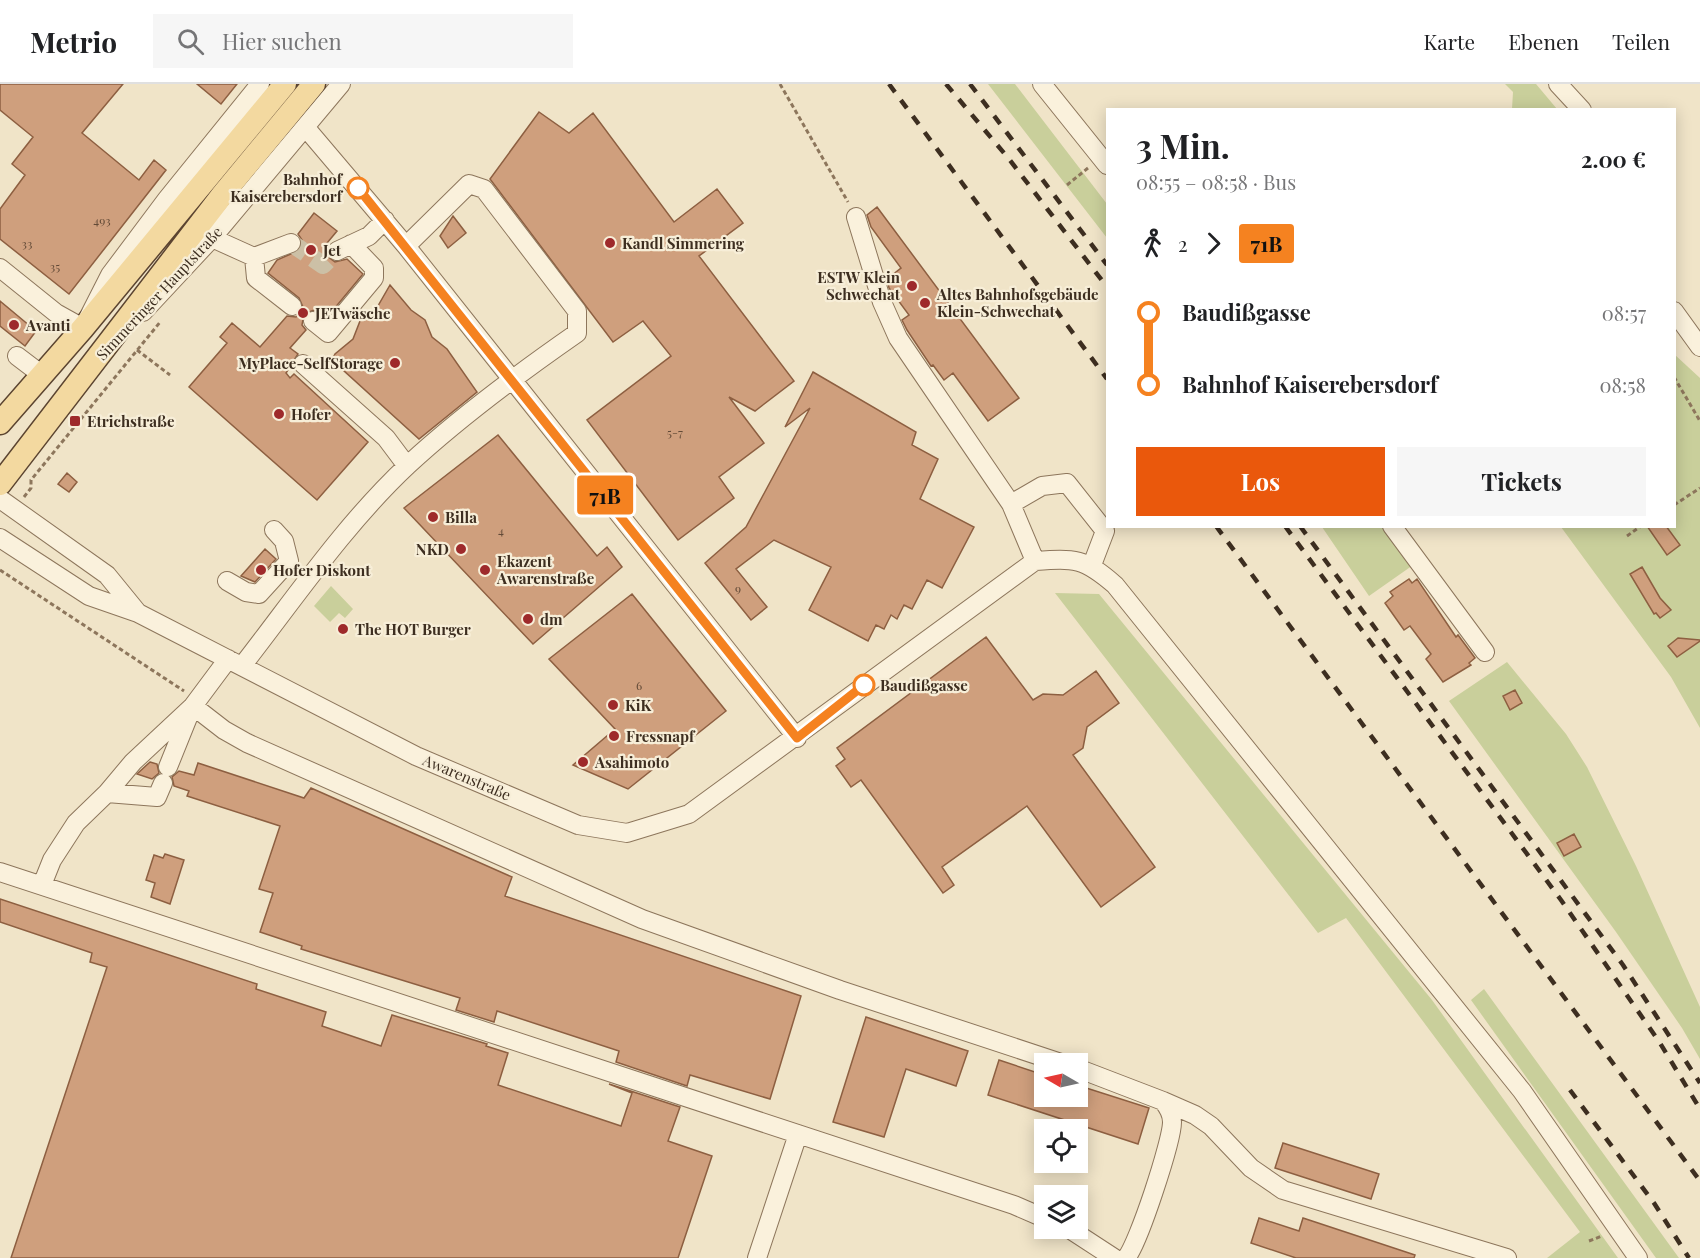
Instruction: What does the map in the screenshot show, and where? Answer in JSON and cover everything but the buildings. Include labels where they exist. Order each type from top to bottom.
[{"type":"main road","points":[[235,163],[285,84]]},
{"type":"main road","points":[[235,163],[314,84]]},
{"type":"main road","name":"Simmeringer Hauptstraße","points":[[0,423],[83,328],[235,163]]},
{"type":"main road","name":"Simmeringer Hauptstraße","points":[[0,484],[91,365],[235,163]]},
{"type":"street","name":"Simmeringer Hauptstraße","points":[[83,328],[110,275],[167,199],[260,84]]},
{"type":"street","name":"Simmeringer Hauptstraße","points":[[91,365],[212,238],[341,84]]},
{"type":"street","points":[[1042,84],[1106,164]]},
{"type":"street","points":[[1558,84],[1580,108]]},
{"type":"street","points":[[306,128],[406,246],[797,738],[858,690],[1035,561],[1063,559],[1092,565],[1115,585],[1522,1091],[1638,1258]]},
{"type":"street","points":[[42,885],[63,839],[76,823],[107,793],[133,762],[196,703],[235,662],[407,466],[512,378],[577,333],[577,311],[484,189],[469,184],[406,246]]},
{"type":"street","points":[[856,217],[882,302],[898,338],[1011,504],[1035,561]]},
{"type":"street","points":[[313,321],[328,333],[374,278],[374,268],[344,248],[369,236],[385,220]]},
{"type":"street","points":[[212,238],[254,256],[291,243]]},
{"type":"street","points":[[254,256],[256,278],[292,306]]},
{"type":"street","points":[[0,268],[26,301],[56,313],[83,328]]},
{"type":"street","points":[[1676,314],[1700,347]]},
{"type":"street","points":[[17,356],[42,375]]},
{"type":"street","points":[[303,364],[386,438],[407,466]]},
{"type":"street","points":[[1011,504],[1042,486],[1067,483],[1105,531],[1092,565]]},
{"type":"street","name":"Awarenstraße","points":[[7,504],[107,575],[138,613]]},
{"type":"street","points":[[1393,528],[1485,652]]},
{"type":"street","points":[[227,581],[246,592],[259,594],[289,561],[284,541],[274,530]]},
{"type":"street","name":"Awarenstraße","points":[[0,538],[89,596],[138,613],[416,756],[578,825],[627,833],[689,814],[797,738]]},
{"type":"street","points":[[107,793],[157,797],[196,703]]},
{"type":"street","points":[[196,703],[224,730],[247,743],[642,919],[840,990],[1034,1054]]},
{"type":"street","points":[[0,872],[798,1134],[1034,1215]]},
{"type":"street","points":[[1088,1072],[1195,1115],[1210,1125],[1251,1168],[1282,1190],[1507,1258]]},
{"type":"street","points":[[1126,1258],[1138,1238],[1168,1142],[1172,1122],[1169,1110],[1163,1101]]},
{"type":"street","points":[[758,1258],[798,1134]]},
{"type":"street","points":[[1085,1239],[1114,1258]]},
{"type":"path","points":[[780,84],[856,217]]},
{"type":"path","points":[[1068,184],[1080,174]]},
{"type":"path","points":[[7,504],[31,488],[31,480],[166,315]]},
{"type":"path","points":[[137,350],[170,375]]},
{"type":"path","points":[[1676,380],[1700,421]]},
{"type":"path","points":[[1676,504],[1700,488]]},
{"type":"path","points":[[1627,536],[1638,528]]},
{"type":"path","points":[[0,570],[196,703]]},
{"type":"green space","points":[[988,84],[1015,84],[1106,203],[1106,237]]},
{"type":"green space","points":[[1505,84],[1536,84],[1556,108],[1512,108],[1513,92]]},
{"type":"green space","points":[[1676,356],[1700,378],[1700,728],[1671,677],[1562,528],[1676,528]]},
{"type":"green space","points":[[1323,528],[1389,528],[1416,563],[1369,596]]},
{"type":"green space","points":[[331,586],[353,609],[345,618],[339,613],[330,622],[314,606]]},
{"type":"green space","points":[[1055,593],[1099,594],[1432,1000],[1618,1258],[1547,1258],[1580,1232],[1346,918],[1318,933]]},
{"type":"green space","points":[[1507,662],[1566,734],[1587,767],[1636,866],[1700,1007],[1700,1059],[1682,1028],[1616,932],[1449,701]]},
{"type":"green space","points":[[1484,989],[1679,1258],[1656,1258],[1471,1000]]},
{"type":"tunnel","points":[[291,243],[323,265],[337,251]]},
{"type":"railway","points":[[889,84],[1106,378]]},
{"type":"railway","points":[[946,84],[1009,159],[1106,286]]},
{"type":"railway","points":[[970,84],[1106,264]]},
{"type":"railway","points":[[1217,528],[1700,1181]]},
{"type":"railway","points":[[1286,528],[1561,900],[1660,1043],[1700,1109]]},
{"type":"railway","points":[[1301,528],[1623,965],[1700,1083]]},
{"type":"railway","points":[[1570,1090],[1654,1203],[1689,1258]]},
{"type":"bus line","name":"71B","points":[[358,188],[797,738],[864,685]]},
{"type":"place","name":"Bahnhof Kaiserebersdorf","points":[[358,188]]},
{"type":"place","name":"Kandl Simmering","points":[[610,243]]},
{"type":"place","name":"Jet","points":[[311,250]]},
{"type":"place","name":"ESTW Klein Schwechat","points":[[912,286]]},
{"type":"place","name":"Altes Bahnhofsgebäude Klein-Schwechat","points":[[925,303]]},
{"type":"place","name":"JETwäsche","points":[[303,313]]},
{"type":"place","name":"Avanti","points":[[14,325]]},
{"type":"place","name":"MyPlace-SelfStorage","points":[[395,363]]},
{"type":"place","name":"Hofer","points":[[279,414]]},
{"type":"place","name":"Etrichstraße","points":[[75,421]]},
{"type":"place","name":"Billa","points":[[433,517]]},
{"type":"place","name":"NKD","points":[[461,549]]},
{"type":"place","name":"Hofer Diskont","points":[[261,570]]},
{"type":"place","name":"Ekazent Awarenstraße","points":[[485,570]]},
{"type":"place","name":"dm","points":[[528,619]]},
{"type":"place","name":"The HOT Burger","points":[[343,629]]},
{"type":"place","name":"Baudißgasse","points":[[864,685]]},
{"type":"place","name":"KiK","points":[[613,705]]},
{"type":"place","name":"Fressnapf","points":[[614,736]]},
{"type":"place","name":"Asahimoto","points":[[583,762]]}]
